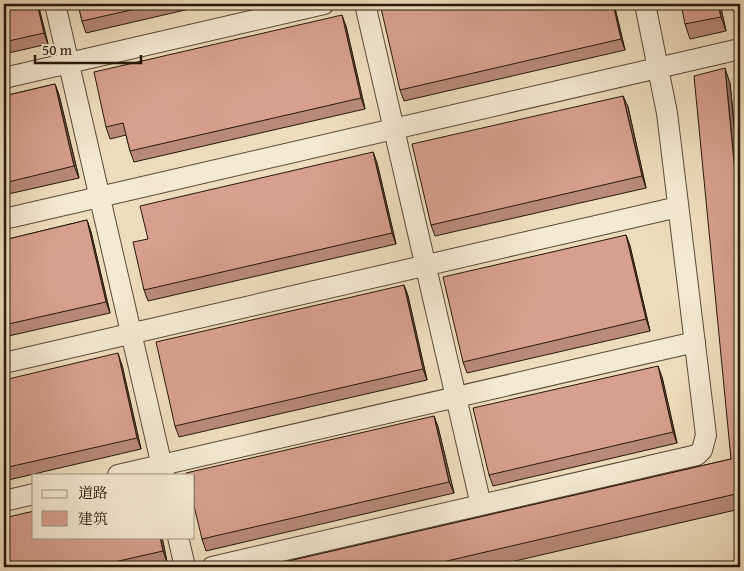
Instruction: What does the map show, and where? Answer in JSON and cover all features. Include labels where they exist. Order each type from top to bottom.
[{"type":"lane","points":[[55,4],[162,470]]},
{"type":"lane","points":[[4,78],[324,4]]},
{"type":"lane","points":[[365,4],[481,505]]},
{"type":"lane","points":[[212,567],[697,456],[702,450],[706,434],[667,113],[645,4]]},
{"type":"lane","points":[[4,219],[740,49]]},
{"type":"lane","points":[[4,362],[678,207]]},
{"type":"lane","points":[[127,474],[162,470],[456,397],[695,342]]},
{"type":"lane","points":[[4,501],[32,494]]},
{"type":"lane","points":[[178,538],[185,567]]},
{"type":"building","points":[[4,4],[37,4],[44,33],[4,42]]},
{"type":"building","points":[[78,4],[158,4],[82,21]]},
{"type":"building","points":[[397,4],[613,4],[621,39],[400,90],[381,8]]},
{"type":"building","points":[[681,4],[718,4],[721,17],[685,24]]},
{"type":"building","points":[[342,15],[361,98],[130,151],[123,123],[106,127],[94,72]]},
{"type":"building","points":[[725,68],[740,225],[740,493],[421,567],[263,567],[731,459],[694,76]]},
{"type":"building","points":[[55,84],[74,166],[4,183],[4,96]]},
{"type":"building","points":[[623,96],[642,176],[431,225],[412,144]]},
{"type":"building","points":[[373,152],[392,233],[144,290],[133,242],[148,239],[140,206]]},
{"type":"building","points":[[87,220],[106,302],[4,325],[4,240]]},
{"type":"building","points":[[626,235],[646,319],[463,362],[443,277]]},
{"type":"building","points":[[404,285],[423,369],[175,426],[156,342]]},
{"type":"building","points":[[118,353],[137,438],[4,468],[4,380]]},
{"type":"building","points":[[658,366],[673,432],[489,475],[473,408]]},
{"type":"building","points":[[434,416],[449,482],[202,539],[195,510],[195,474],[186,473]]},
{"type":"building","points":[[32,511],[32,538],[160,538],[163,551],[92,567],[4,567],[4,518]]}]
